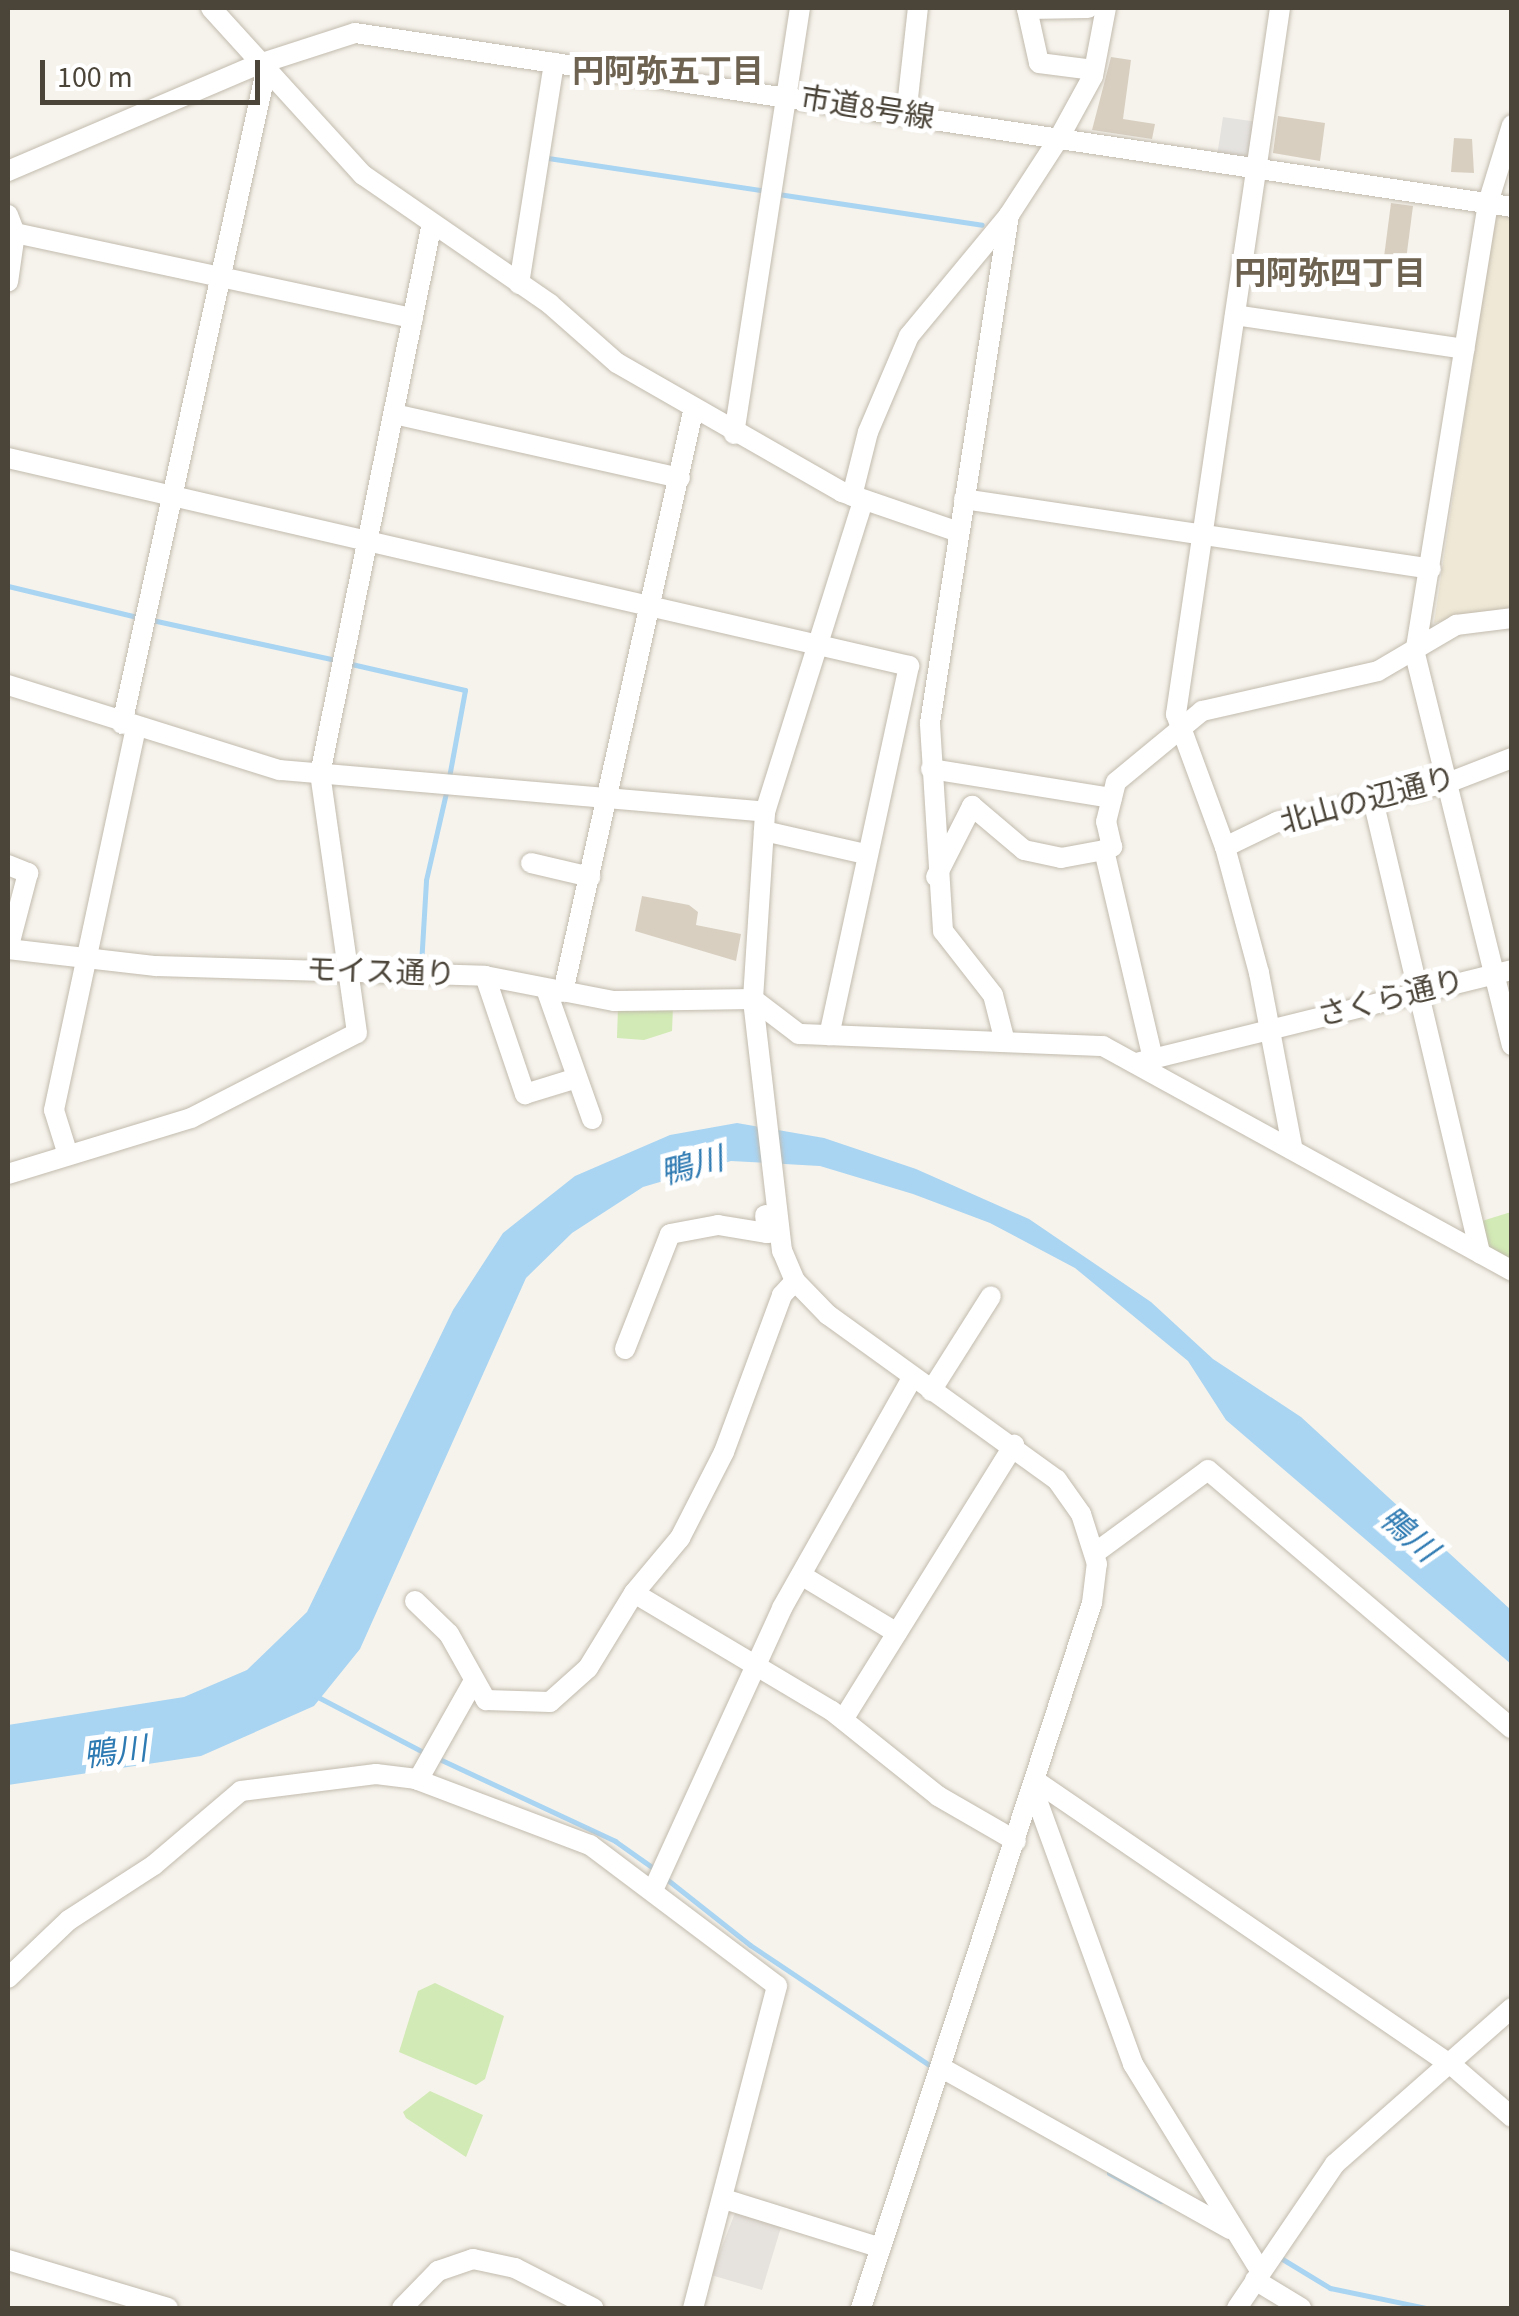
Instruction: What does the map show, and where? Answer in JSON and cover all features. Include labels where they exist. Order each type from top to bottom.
[{"type":"street","points":[[211,8],[261,70],[342,156],[431,228],[519,284],[693,412],[858,499],[959,532]]},
{"type":"street","points":[[734,434],[800,8]]},
{"type":"street","points":[[906,116],[918,8]]},
{"type":"street","points":[[1088,8],[1027,8],[1038,63],[1094,70]]},
{"type":"street","points":[[625,1349],[670,1234],[718,1225],[767,1233],[771,1210],[752,998],[764,822],[858,499],[868,432],[909,336],[1009,214],[1060,138],[1094,70],[1106,8]]},
{"type":"street","points":[[1280,8],[1178,724],[1225,847],[1272,1028],[1292,1146]]},
{"type":"street","name":"市道8号線","points":[[8,172],[356,33],[1512,207]]},
{"type":"street","points":[[519,284],[554,63]]},
{"type":"street","points":[[68,1155],[54,1110],[261,70]]},
{"type":"street","points":[[1512,125],[1488,203],[1415,654],[1503,972],[1512,1044]]},
{"type":"street","points":[[1004,1038],[993,994],[942,931],[930,724],[1009,214]]},
{"type":"street","points":[[8,282],[11,224],[413,318]]},
{"type":"street","points":[[8,1174],[191,1118],[357,1033],[343,972],[320,774],[431,228]]},
{"type":"street","points":[[1235,315],[1465,349]]},
{"type":"street","points":[[592,1120],[555,990],[590,877],[693,412]]},
{"type":"street","points":[[394,414],[680,478]]},
{"type":"street","points":[[8,458],[816,639],[910,666],[865,854],[829,1034]]},
{"type":"street","points":[[964,499],[1431,569]]},
{"type":"street","points":[[936,877],[972,806],[1024,850],[1061,858],[1104,850],[1112,847],[1106,822],[1116,782],[1178,724],[1202,711],[1378,671],[1415,654],[1456,624],[1512,618]]},
{"type":"street","points":[[8,686],[129,726],[320,774],[608,800],[764,822],[865,854]]},
{"type":"street","name":"北山の辺通り","points":[[1225,847],[1277,822],[1450,782],[1512,758]]},
{"type":"street","points":[[931,769],[1112,798]]},
{"type":"street","points":[[1373,800],[1422,992],[1480,1254]]},
{"type":"street","points":[[1104,850],[1146,1060]]},
{"type":"street","points":[[531,863],[590,877]]},
{"type":"street","points":[[8,865],[28,873],[8,949]]},
{"type":"street","name":"モイス通り","points":[[8,949],[86,958],[484,976],[614,1001],[752,998]]},
{"type":"street","name":"さくら通り","points":[[1146,1060],[1503,972]]},
{"type":"street","points":[[484,976],[525,1094],[577,1078]]},
{"type":"street","points":[[752,998],[799,1034],[1004,1038],[1104,1046],[1146,1060],[1512,1271]]},
{"type":"street","points":[[771,1210],[795,1280],[912,1378],[1014,1446],[1067,1491],[1095,1553],[1092,1603],[861,2308]]},
{"type":"street","points":[[415,1601],[448,1634],[472,1684],[486,1700],[550,1702],[588,1668],[634,1592],[680,1538],[714,1474],[782,1294],[795,1280]]},
{"type":"street","points":[[931,1391],[991,1296]]},
{"type":"street","points":[[654,1888],[756,1662],[912,1378]]},
{"type":"street","points":[[844,1718],[1014,1446]]},
{"type":"street","points":[[1095,1553],[1208,1470],[1512,1729]]},
{"type":"street","points":[[801,1574],[897,1633]]},
{"type":"street","points":[[634,1592],[844,1718],[938,1796],[1016,1841]]},
{"type":"street","points":[[418,1780],[472,1684]]},
{"type":"street","points":[[8,1978],[100,1896],[184,1842],[226,1798],[376,1774],[418,1780],[590,1845],[654,1888],[777,1986],[693,2308]]},
{"type":"street","points":[[1034,1785],[1454,2067],[1512,2116]]},
{"type":"street","points":[[1034,1785],[1133,2064],[1258,2276],[1301,2308]]},
{"type":"street","points":[[1237,2308],[1335,2164],[1454,2067],[1512,2008]]},
{"type":"street","points":[[942,2068],[1232,2230]]},
{"type":"street","points":[[724,2199],[881,2248]]},
{"type":"street","points":[[402,2308],[438,2271],[473,2259],[515,2268],[594,2308]]},
{"type":"street","points":[[8,2260],[168,2308]]},
{"type":"shaded area","points":[[1223,117],[1258,122],[1247,160],[1217,156]]},
{"type":"shaded area","points":[[1495,214],[1511,216],[1511,607],[1434,623]]},
{"type":"shaded area","points":[[735,2213],[782,2224],[762,2290],[711,2275]]},
{"type":"green space","points":[[618,1007],[673,1007],[672,1031],[644,1040],[617,1038]]},
{"type":"green space","points":[[1511,1212],[1511,1261],[1486,1246],[1482,1221]]},
{"type":"green space","points":[[435,1983],[504,2016],[485,2079],[476,2085],[399,2052],[418,1991]]},
{"type":"green space","points":[[430,2091],[483,2115],[466,2157],[406,2118],[403,2112]]},
{"type":"water","name":"鴨川","points":[[737,1123],[824,1138],[916,1169],[1029,1219],[1151,1302],[1213,1359],[1301,1417],[1511,1610],[1511,1664],[1226,1420],[1188,1361],[1075,1268],[990,1223],[913,1194],[820,1166],[731,1161],[643,1187],[572,1233],[526,1278],[360,1649],[314,1706],[201,1756],[8,1785],[8,1725],[184,1697],[247,1670],[307,1612],[453,1310],[503,1233],[575,1176],[670,1135]]},
{"type":"building","points":[[1111,57],[1131,60],[1123,119],[1155,124],[1152,139],[1092,130]]},
{"type":"building","points":[[1278,116],[1325,123],[1320,161],[1273,153]]},
{"type":"building","points":[[1454,138],[1472,139],[1474,173],[1451,172]]},
{"type":"building","points":[[1391,203],[1413,206],[1406,260],[1384,257]]},
{"type":"building","points":[[642,896],[689,905],[698,912],[696,925],[741,934],[736,961],[635,931]]},
{"type":"waterway","points":[[548,158],[765,191]]},
{"type":"waterway","points":[[778,194],[982,225]]},
{"type":"waterway","points":[[8,586],[141,618]]},
{"type":"waterway","points":[[152,620],[336,660]]},
{"type":"waterway","points":[[347,663],[465,690],[449,777]]},
{"type":"waterway","points":[[421,965],[426,880],[447,788]]},
{"type":"waterway","points":[[316,1696],[425,1753]]},
{"type":"waterway","points":[[435,1757],[615,1841],[656,1870]]},
{"type":"waterway","points":[[664,1877],[750,1945],[932,2067]]},
{"type":"waterway","points":[[1109,2173],[1161,2201]]},
{"type":"waterway","points":[[1279,2257],[1330,2288],[1427,2308]]},
{"type":"district","name":"円阿弥五丁目","points":[[668,72]]},
{"type":"district","name":"円阿弥四丁目","points":[[1330,274]]}]
